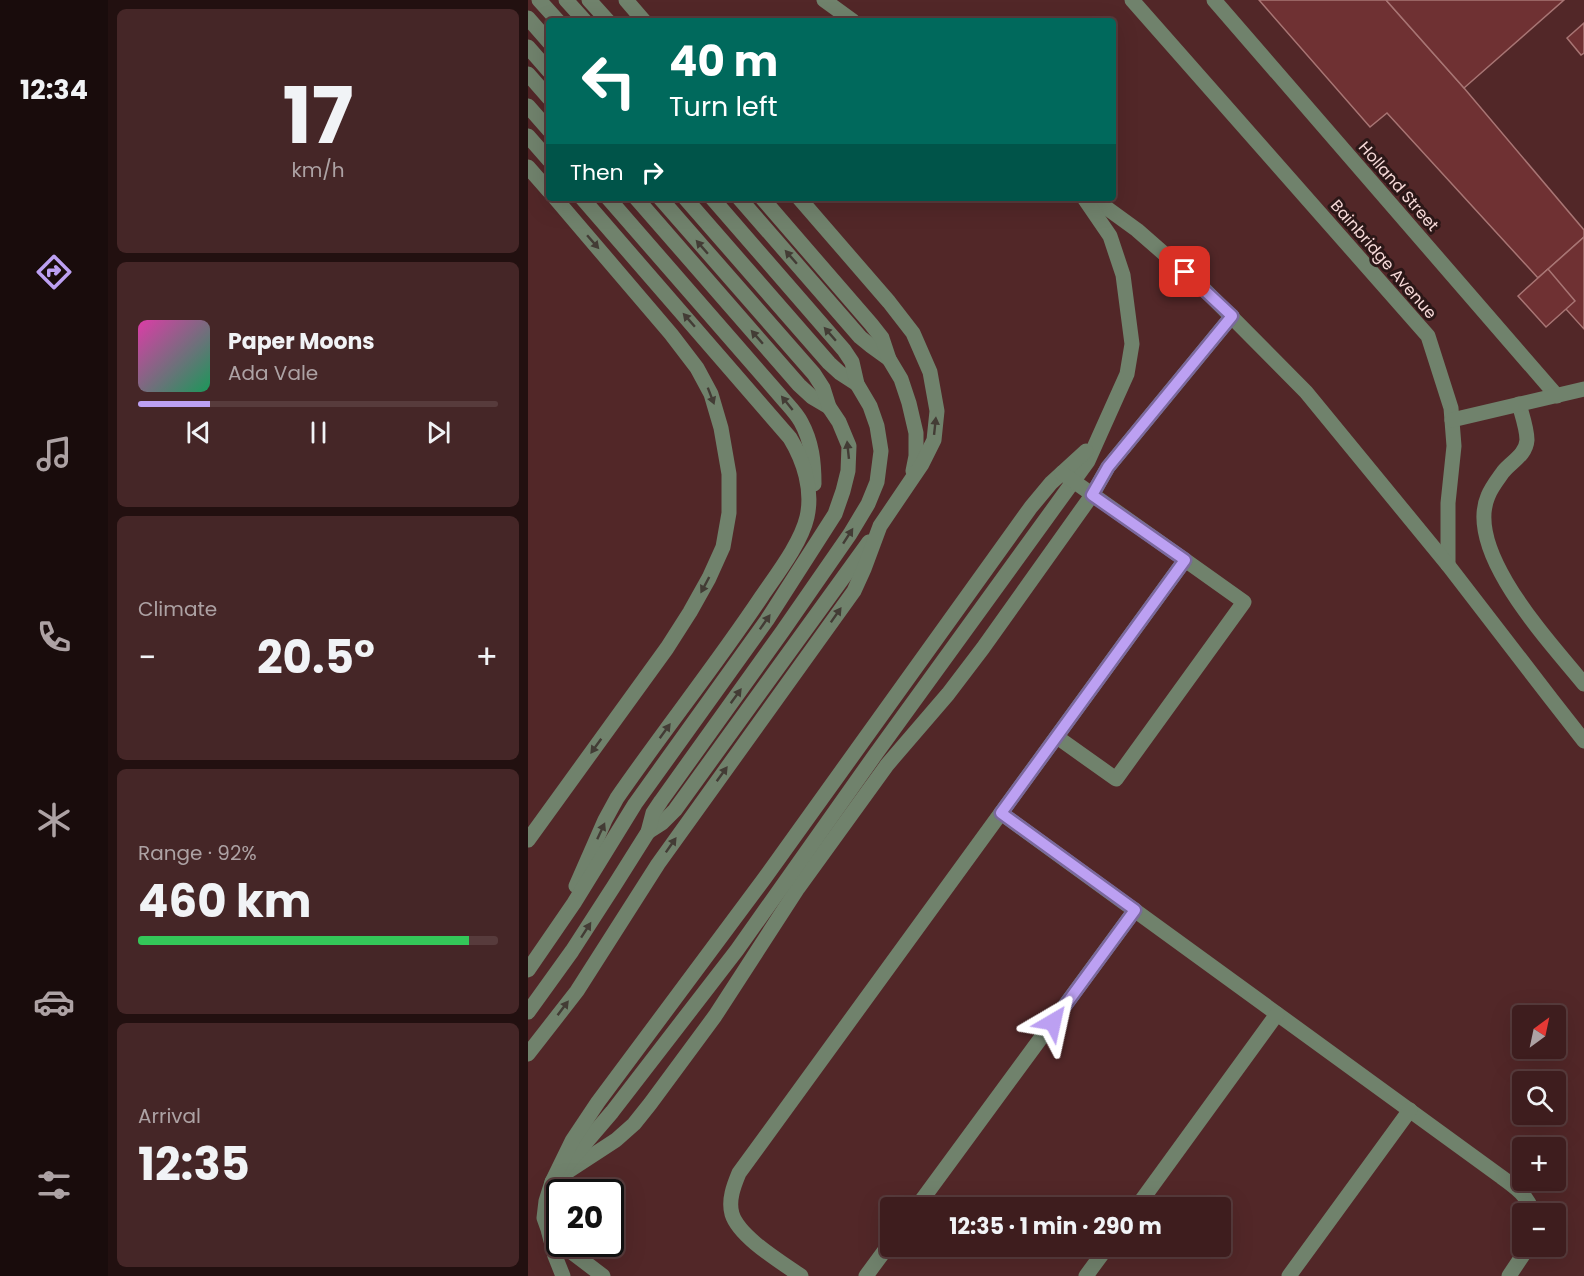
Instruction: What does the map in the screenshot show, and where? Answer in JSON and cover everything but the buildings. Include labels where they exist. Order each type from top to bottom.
[{"type":"street","points":[[539,0],[555,18]]},
{"type":"street","points":[[566,0],[582,18]]},
{"type":"street","points":[[590,0],[605,18]]},
{"type":"street","points":[[626,0],[641,18]]},
{"type":"street","points":[[824,0],[849,18]]},
{"type":"street","name":"Bainbridge Avenue","points":[[1132,0],[1428,336],[1451,408],[1454,446],[1448,503],[1448,565]]},
{"type":"street","name":"Holland Street","points":[[1214,0],[1557,396]]},
{"type":"street","points":[[528,18],[546,39]]},
{"type":"street","points":[[528,47],[546,68]]},
{"type":"street","points":[[528,74],[546,95]]},
{"type":"street","points":[[528,106],[546,127]]},
{"type":"street","points":[[528,136],[546,157]]},
{"type":"street","points":[[528,167],[546,188]]},
{"type":"street","points":[[528,840],[667,648],[690,612],[723,547],[729,513],[729,474],[721,428],[711,393],[702,376],[671,334],[558,201]]},
{"type":"street","points":[[585,201],[790,438],[799,452],[808,484],[807,516]]},
{"type":"street","points":[[560,923],[617,798],[753,610],[788,557],[813,501],[814,463],[811,443],[801,421],[611,201]]},
{"type":"street","points":[[639,201],[799,385],[829,407]]},
{"type":"street","points":[[528,970],[635,804],[767,620],[835,514],[848,471],[849,446],[839,422],[829,407],[823,388],[814,374],[663,201]]},
{"type":"street","points":[[688,201],[829,363],[858,384]]},
{"type":"street","points":[[528,1012],[572,951],[648,832],[653,813],[661,801],[850,534],[868,504],[877,482],[881,451],[877,426],[870,406],[858,384],[852,362],[715,201]]},
{"type":"street","points":[[742,201],[860,337],[889,359]]},
{"type":"street","points":[[765,201],[882,338],[889,359],[901,379],[916,433],[916,456],[911,480]]},
{"type":"street","points":[[648,832],[662,823],[675,810],[880,526],[922,464],[934,440],[937,411],[930,372],[913,333],[802,201]]},
{"type":"street","points":[[553,1179],[572,1141],[598,1102],[764,879],[1031,507],[1043,491],[1068,477],[1097,440],[1127,374],[1132,344],[1123,275],[1110,236],[1086,201]]},
{"type":"street","points":[[1097,201],[1137,230],[1201,286],[1306,392],[1448,565],[1584,741]]},
{"type":"street","points":[[557,1179],[616,1140],[634,1124],[650,1104],[715,1016],[798,888],[880,775],[983,648],[1092,495],[1108,467],[1232,316]]},
{"type":"street","points":[[1452,420],[1584,389]]},
{"type":"street","points":[[1519,404],[1527,439],[1518,458],[1504,471],[1488,495],[1484,510],[1487,535],[1498,568],[1522,608],[1584,684]]},
{"type":"street","points":[[1057,737],[1116,779],[1244,602],[1068,477]]},
{"type":"street","points":[[528,1054],[576,991],[664,855],[854,591],[880,526]]},
{"type":"street","points":[[801,1276],[744,1233],[732,1213],[731,1192],[739,1173],[1185,560]]},
{"type":"street","points":[[1001,813],[1410,1110],[1522,1193],[1530,1203]]},
{"type":"street","points":[[924,1197],[1135,910]]},
{"type":"street","points":[[1144,1197],[1277,1014]]},
{"type":"street","points":[[1289,1276],[1410,1110]]},
{"type":"street","points":[[546,1202],[544,1218],[546,1222]]},
{"type":"street","points":[[555,1257],[563,1276]]},
{"type":"street","points":[[579,1257],[603,1276]]},
{"type":"street","points":[[866,1276],[880,1257]]},
{"type":"street","points":[[1086,1276],[1100,1257]]},
{"type":"street","points":[[1509,1276],[1522,1257]]},
{"type":"route","points":[[1053,1022],[1135,910],[1001,813],[1185,560],[1092,495],[1108,467],[1232,316],[1185,272]]}]
